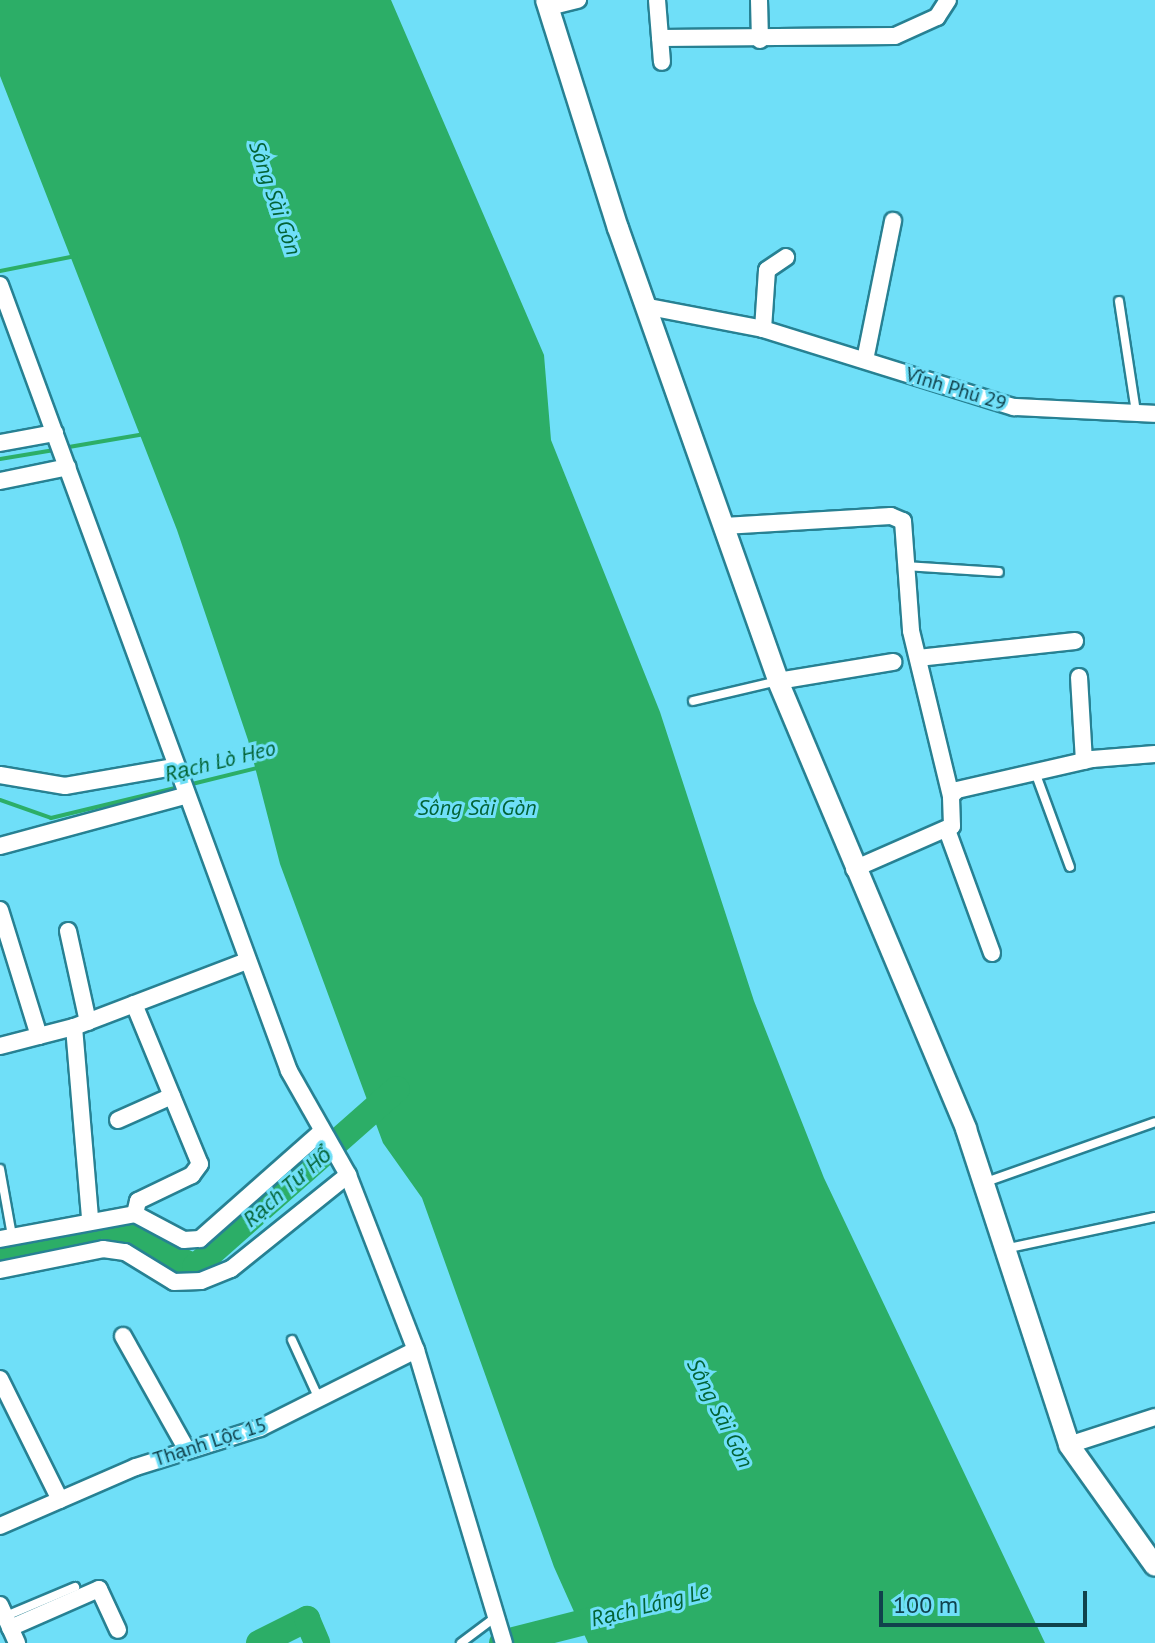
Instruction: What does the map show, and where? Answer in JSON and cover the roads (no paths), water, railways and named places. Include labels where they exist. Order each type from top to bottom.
[{"type":"street","points":[[578,0],[548,4],[667,366],[778,681],[985,1183],[1009,1248],[1069,1445],[1155,1566]]},
{"type":"street","points":[[657,0],[662,62]]},
{"type":"street","points":[[759,0],[760,40]]},
{"type":"street","points":[[660,38],[760,40],[895,36],[937,17],[948,0]]},
{"type":"street","points":[[865,360],[893,221]]},
{"type":"street","points":[[763,329],[767,270],[786,257]]},
{"type":"street","points":[[0,288],[57,436],[184,795],[247,961],[322,1136],[345,1171],[416,1350],[504,1643]]},
{"type":"street","name":"Vĩnh Phú 29","points":[[650,313],[763,329],[1014,407],[1155,414]]},
{"type":"street","points":[[0,443],[57,436]]},
{"type":"street","points":[[0,481],[66,462]]},
{"type":"street","points":[[724,526],[898,516],[918,658],[954,813],[947,830],[992,953]]},
{"type":"street","points":[[918,658],[1075,641]]},
{"type":"street","points":[[778,681],[893,662]]},
{"type":"street","points":[[1079,677],[1084,761]]},
{"type":"street","points":[[951,796],[1084,761],[1155,754]]},
{"type":"street","points":[[1,772],[65,786],[176,772]]},
{"type":"street","points":[[0,846],[184,795]]},
{"type":"street","points":[[854,869],[947,830]]},
{"type":"street","points":[[0,910],[39,1036]]},
{"type":"street","points":[[68,931],[81,1024],[90,1218]]},
{"type":"street","points":[[0,1046],[81,1024],[247,961]]},
{"type":"street","points":[[134,1004],[200,1164],[192,1175],[138,1201],[135,1214]]},
{"type":"street","points":[[118,1120],[172,1096]]},
{"type":"street","points":[[6,1238],[90,1218],[135,1214],[184,1240],[200,1239],[322,1136]]},
{"type":"street","points":[[0,1270],[103,1249],[125,1252],[174,1282],[201,1281],[231,1269],[345,1171]]},
{"type":"street","points":[[123,1336],[187,1450]]},
{"type":"street","name":"Thạnh Lộc 15","points":[[0,1526],[187,1450],[260,1428],[416,1350]]},
{"type":"street","points":[[0,1379],[60,1500]]},
{"type":"street","points":[[1069,1445],[1155,1417]]},
{"type":"street","points":[[8,1623],[99,1589],[118,1630]]},
{"type":"lane","points":[[1119,301],[1136,413]]},
{"type":"lane","points":[[905,566],[999,572]]},
{"type":"lane","points":[[693,701],[778,681]]},
{"type":"lane","points":[[1035,772],[1070,867]]},
{"type":"lane","points":[[985,1183],[1155,1122]]},
{"type":"lane","points":[[0,1169],[6,1238]]},
{"type":"lane","points":[[1009,1248],[1155,1217]]},
{"type":"lane","points":[[292,1340],[319,1399]]},
{"type":"lane","points":[[8,1623],[75,1587]]},
{"type":"lane","points":[[461,1643],[498,1616]]},
{"type":"water","name":"Sông Sài Gòn","points":[[0,0],[391,0],[544,355],[551,440],[660,712],[754,1001],[824,1178],[1045,1643],[588,1643],[554,1567],[422,1198],[383,1143],[280,864],[248,740],[177,530],[0,76]]},
{"type":"waterway","points":[[0,271],[76,256]]},
{"type":"waterway","points":[[63,448],[145,434]]},
{"type":"waterway","points":[[0,459],[54,450]]},
{"type":"waterway","name":"Rạch Lò Heo","points":[[188,785],[257,768]]},
{"type":"waterway","name":"Rạch Lò Heo","points":[[0,800],[51,818],[179,787]]},
{"type":"waterway","name":"Rạch Tư Hổ","points":[[0,1252],[103,1225],[195,1267],[397,1089]]},
{"type":"waterway","name":"Rạch Láng Le","points":[[502,1643],[612,1615]]},
{"type":"waterway","name":"Rạch Láng Le","points":[[259,1643],[307,1619],[317,1643]]}]
